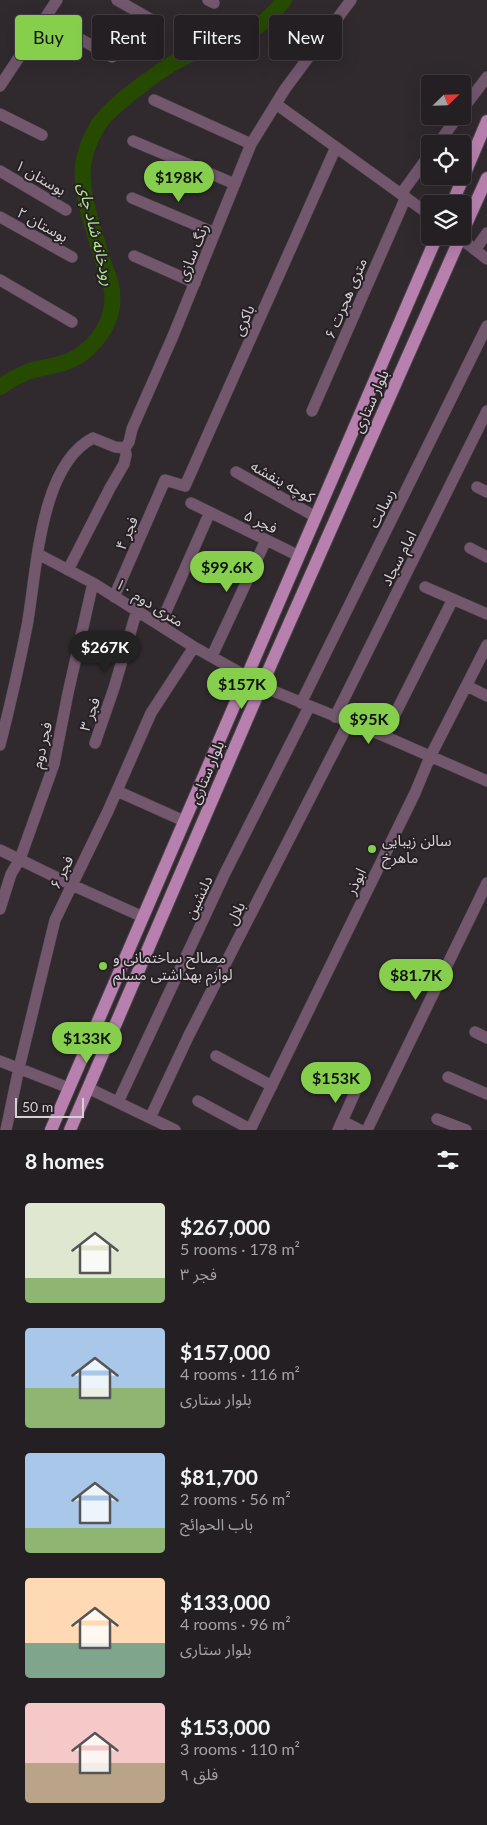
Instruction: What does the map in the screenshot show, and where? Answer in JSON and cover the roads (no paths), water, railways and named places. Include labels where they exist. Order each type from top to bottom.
[{"type":"main road","points":[[456,195],[487,121]]},
{"type":"main road","name":"بلوار ستاری","points":[[471,213],[487,178]]},
{"type":"main road","name":"بلوار ستاری","points":[[51,1130],[433,245]]},
{"type":"main road","name":"بلوار ستاری","points":[[70,1130],[259,691],[457,245]]},
{"type":"main road","points":[[249,671],[261,664],[267,669],[267,673]]},
{"type":"main road","points":[[241,689],[244,696],[248,698],[259,691]]},
{"type":"main road","points":[[82,1077],[86,1078],[87,1090],[80,1099],[72,1096],[71,1084],[82,1077]]},
{"type":"street","points":[[47,15],[57,0]]},
{"type":"street","points":[[116,0],[143,15]]},
{"type":"street","name":"رنگ سازی","points":[[68,570],[124,464],[125,448],[129,442],[136,420],[195,283],[251,144],[285,88],[351,0]]},
{"type":"street","points":[[0,86],[17,60]]},
{"type":"street","points":[[471,98],[487,77]]},
{"type":"street","points":[[154,100],[251,144]]},
{"type":"street","points":[[276,104],[421,209]]},
{"type":"street","points":[[0,114],[42,135]]},
{"type":"street","points":[[133,141],[235,184]]},
{"type":"street","name":"باکری","points":[[165,480],[185,486],[336,147]]},
{"type":"street","name":"۶ متری هجرت","points":[[312,411],[403,196],[421,168]]},
{"type":"street","name":"بوستان ۱","points":[[0,171],[66,210]]},
{"type":"street","points":[[132,198],[215,233]]},
{"type":"street","name":"بوستان ۲","points":[[0,218],[72,257]]},
{"type":"street","points":[[475,250],[487,233]]},
{"type":"street","points":[[471,245],[487,259]]},
{"type":"street","points":[[134,256],[195,283]]},
{"type":"street","points":[[0,280],[72,322]]},
{"type":"street","name":"رسالت","points":[[305,705],[487,326]]},
{"type":"street","name":"امام سجاد","points":[[335,717],[487,411]]},
{"type":"street","points":[[0,745],[14,691],[38,554],[47,508],[54,486],[66,463],[86,441],[93,438],[115,447],[125,448]]},
{"type":"street","name":"کوچه بنفشه","points":[[236,472],[316,517]]},
{"type":"street","name":"فجر ۴","points":[[114,597],[165,480]]},
{"type":"street","name":"فجر ۵","points":[[191,503],[299,556]]},
{"type":"street","points":[[160,625],[210,512]]},
{"type":"street","points":[[212,656],[266,540]]},
{"type":"street","points":[[470,548],[487,557]]},
{"type":"street","name":"۱۰ متری دوم","points":[[38,554],[94,583],[194,648],[249,671]]},
{"type":"street","name":"فجر دوم","points":[[0,909],[11,874],[20,859],[54,764],[68,693],[94,583]]},
{"type":"street","points":[[425,587],[487,614]]},
{"type":"street","points":[[384,736],[453,599]]},
{"type":"street","name":"فجر ۳","points":[[95,743],[114,688],[137,610]]},
{"type":"street","name":"ابوذر","points":[[250,1130],[430,757],[487,645]]},
{"type":"street","name":"فجر ۶","points":[[6,1130],[55,920],[117,791],[151,713],[194,648]]},
{"type":"street","points":[[467,686],[487,696]]},
{"type":"street","points":[[259,691],[305,705],[350,722],[487,781]]},
{"type":"street","name":"دلنشین","points":[[118,1102],[305,705]]},
{"type":"street","name":"بلال","points":[[152,1123],[189,1035],[350,722]]},
{"type":"street","points":[[117,791],[184,822]]},
{"type":"street","points":[[0,850],[143,917]]},
{"type":"street","points":[[367,1130],[487,883]]},
{"type":"street","points":[[475,1032],[487,1038]]},
{"type":"street","points":[[216,1056],[272,1086]]},
{"type":"street","points":[[0,1061],[71,1084]]},
{"type":"street","points":[[448,1077],[487,1094]]},
{"type":"street","points":[[357,1088],[340,1126],[360,1130]]},
{"type":"street","points":[[87,1090],[118,1102],[152,1123],[175,1130]]},
{"type":"street","points":[[198,1101],[250,1130]]},
{"type":"street","points":[[437,1118],[466,1130]]},
{"type":"waterway","name":"رودخانه شاد چای","points":[[0,387],[30,371],[64,363],[77,357],[90,347],[106,326],[112,300],[110,280],[88,212],[83,181],[85,153],[103,118],[126,97],[169,66],[195,53],[227,43],[254,29],[263,23],[284,0]]},
{"type":"place","name":"سالن زیبایی ماهرخ","points":[[372,849]]},
{"type":"place","name":"مصالح ساختمانی و لوازم بهداشتی مسلم","points":[[103,966]]}]
